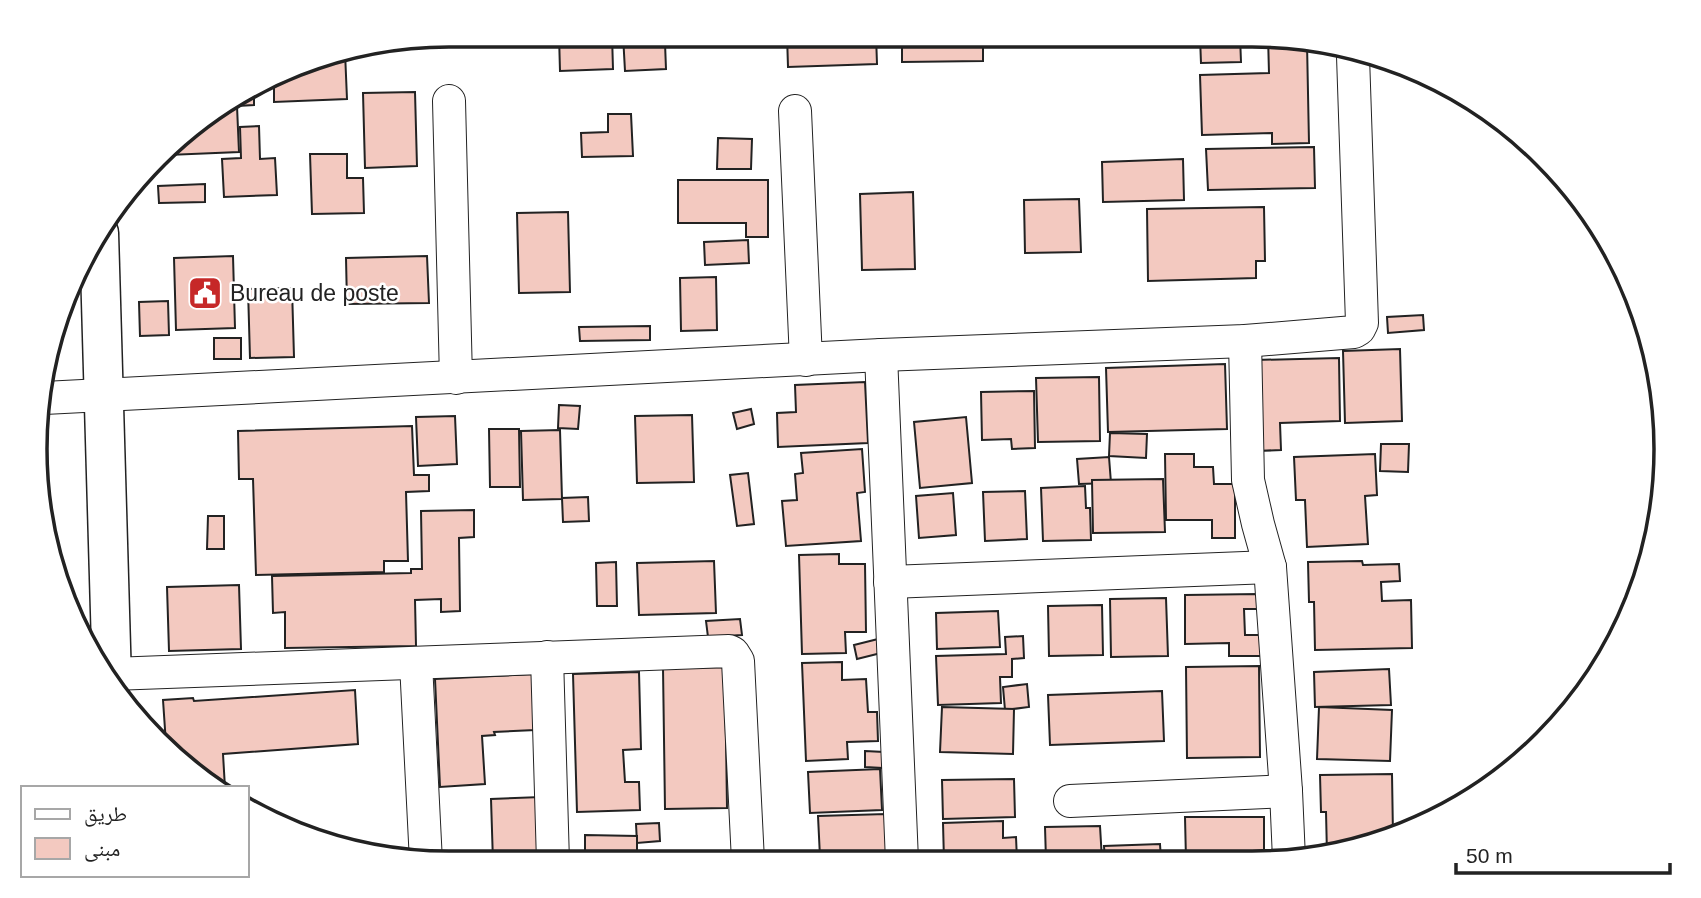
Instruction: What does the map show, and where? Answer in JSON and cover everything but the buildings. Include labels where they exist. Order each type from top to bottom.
[{"type":"main road","points":[[99,251],[112,667]]},
{"type":"street","points":[[51,397],[881,355],[1245,341],[1354,332],[1359,330],[1362,323],[1353,60]]},
{"type":"street","points":[[449,101],[456,378]]},
{"type":"street","points":[[795,111],[806,360]]},
{"type":"street","points":[[1245,341],[1248,480],[1270,567],[1289,849]]},
{"type":"street","points":[[881,355],[902,851]]},
{"type":"street","points":[[890,582],[1270,567]]},
{"type":"street","points":[[119,678],[729,651],[738,661],[748,851]]},
{"type":"street","points":[[547,657],[554,851]]},
{"type":"street","points":[[416,663],[425,850]]},
{"type":"street","points":[[1070,801],[1286,791]]},
{"type":"place","name":"Bureau de poste","points":[[205,293]]}]
